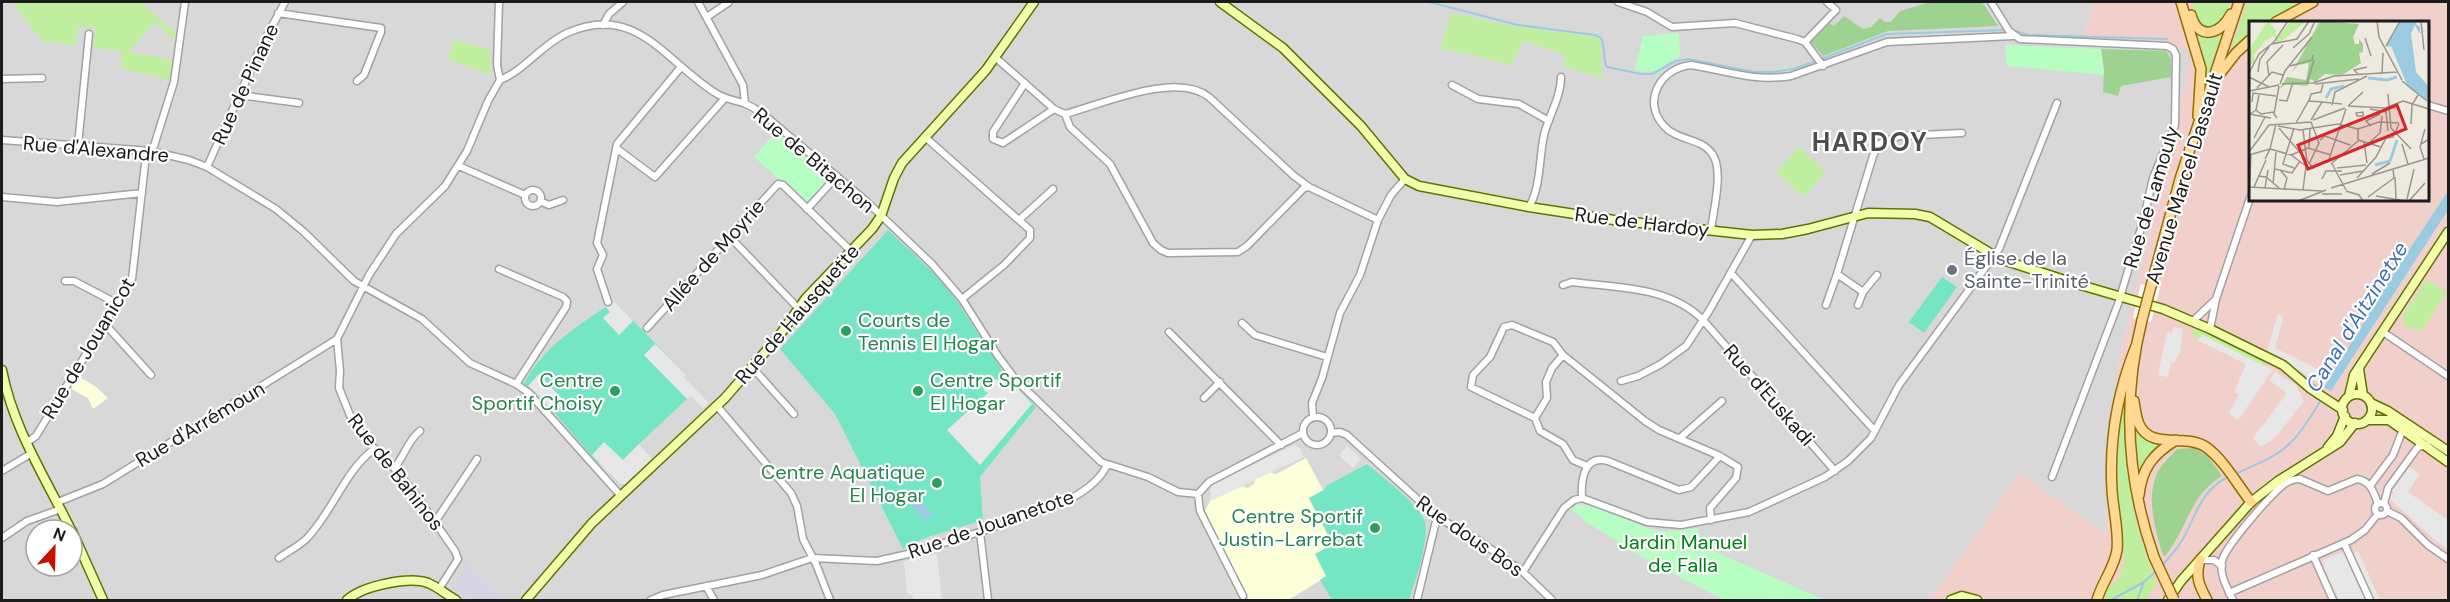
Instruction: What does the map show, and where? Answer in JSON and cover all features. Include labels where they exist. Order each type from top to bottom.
[{"type":"main road","points":[[2181,2],[2201,69],[2196,131]]},
{"type":"main road","points":[[2187,2],[2192,20],[2197,28],[2206,33],[2217,31],[2226,24],[2238,2]]},
{"type":"main road","name":"Avenue Marcel Dassault","points":[[2174,600],[2154,557],[2138,507],[2129,432],[2131,390],[2136,346],[2165,227],[2238,2]]},
{"type":"main road","points":[[2278,21],[2313,2]]},
{"type":"main road","points":[[2213,82],[2236,53],[2249,41]]},
{"type":"main road","points":[[2097,600],[2100,589],[2114,566],[2117,546],[2111,467],[2114,420],[2127,369],[2136,346]]},
{"type":"main road","points":[[2131,390],[2139,424],[2145,432],[2160,440],[2194,441],[2204,446],[2224,466],[2251,502]]},
{"type":"main road","points":[[2138,507],[2145,469],[2157,453],[2176,440]]},
{"type":"main road","points":[[2200,560],[2196,574],[2197,580],[2207,600]]},
{"type":"street","name":"Rue de Jouanicot","points":[[26,443],[36,436],[118,304],[134,273],[146,155],[154,146],[174,82],[185,2]]},
{"type":"street","name":"Rue de Pinane","points":[[207,167],[239,95],[285,2]]},
{"type":"street","points":[[499,2],[497,65],[500,80]]},
{"type":"street","points":[[603,25],[609,14],[623,2]]},
{"type":"street","points":[[698,2],[743,85],[745,103]]},
{"type":"street","points":[[707,17],[729,2]]},
{"type":"street","name":"Rue de Hardoy","points":[[1220,2],[1232,5],[1295,59],[1361,126],[1405,179],[1428,189],[1614,220],[1752,235],[1782,234],[1868,213],[1903,213],[1930,217],[1995,256],[2064,280],[2163,309],[2210,329],[2283,365],[2344,413]]},
{"type":"street","points":[[1618,2],[1647,12],[1672,27],[1735,23],[1805,42],[1823,66]]},
{"type":"street","points":[[1805,42],[1836,10],[1827,2]]},
{"type":"street","points":[[1991,2],[2013,36]]},
{"type":"street","name":"Rue de Hausquette","points":[[526,600],[584,532],[717,406],[779,336],[798,308],[881,216],[898,170],[996,58],[1029,3]]},
{"type":"street","points":[[278,13],[381,28],[364,75],[357,81]]},
{"type":"street","name":"Rue de Bitachon","points":[[500,80],[509,76],[545,46],[567,33],[603,25],[620,25],[642,35],[681,67],[725,98],[745,103],[763,114],[881,216],[932,264],[962,299],[1016,380],[1085,447],[1107,465]]},
{"type":"street","points":[[78,145],[89,34]]},
{"type":"street","points":[[1711,231],[1718,176],[1716,162],[1708,148],[1671,133],[1658,118],[1656,111],[1655,94],[1663,77],[1675,69],[1691,65],[1758,79],[1791,76],[1887,42],[2013,36]]},
{"type":"street","name":"Rue de Lamouly","points":[[2013,36],[2027,40],[2167,46],[2175,51],[2177,80],[2175,125],[2153,178],[2144,218],[2120,296]]},
{"type":"street","points":[[996,58],[1054,109],[1065,114],[1176,86],[1197,89],[1209,97],[1294,176],[1309,187],[1377,220]]},
{"type":"street","points":[[608,302],[597,269],[603,255],[597,243],[617,144],[681,67]]},
{"type":"street","points":[[1529,207],[1534,195],[1549,121],[1561,87],[1560,77]]},
{"type":"street","points":[[2,79],[42,78]]},
{"type":"street","name":"Rue de Bahinos","points":[[439,590],[458,559],[435,522],[394,468],[374,449],[352,420],[339,388],[338,339],[363,287],[396,234],[445,186],[459,166],[500,80]]},
{"type":"street","points":[[1025,83],[993,132],[993,139],[996,142],[1003,143],[1054,109]]},
{"type":"street","points":[[1452,85],[1478,99],[1519,104],[1549,121]]},
{"type":"street","points":[[239,95],[299,103]]},
{"type":"street","points":[[616,148],[655,177],[725,98]]},
{"type":"street","points":[[1523,572],[1564,508],[1574,500],[1582,498],[1647,522],[1663,525],[1681,525],[1711,520],[1749,512],[1779,500],[1835,471],[1858,452],[1875,431],[1899,385],[1995,256],[2057,103]]},
{"type":"street","points":[[2429,106],[2448,111]]},
{"type":"street","points":[[1065,114],[1070,128],[1110,164],[1153,243],[1168,253],[1238,252],[1247,246],[1304,188],[1309,187]]},
{"type":"street","points":[[1826,305],[1856,216],[1873,156],[1879,144],[1899,136],[1962,133]]},
{"type":"street","points":[[925,137],[1029,230],[1030,238],[1004,265],[962,299]]},
{"type":"street","name":"Rue d'Alexandre","points":[[2,140],[150,151],[189,159],[207,167],[276,209],[304,232],[354,281],[422,319],[470,363],[516,384],[536,399],[621,496]]},
{"type":"street","points":[[459,166],[525,195],[531,207],[542,202],[549,205],[564,200]]},
{"type":"street","points":[[837,177],[807,209],[851,251]]},
{"type":"street","points":[[1313,417],[1312,404],[1322,378],[1340,313],[1360,275],[1377,220],[1391,195],[1405,179]]},
{"type":"street","name":"Allée de Moyrie","points":[[647,328],[777,185],[780,184],[807,209]]},
{"type":"street","points":[[1018,220],[1053,189]]},
{"type":"street","points":[[525,195],[535,190],[539,192],[542,202]]},
{"type":"street","points":[[2,197],[57,202],[142,193]]},
{"type":"street","points":[[2210,329],[2216,299],[2249,201]]},
{"type":"street","points":[[2326,449],[2337,436],[2351,382],[2448,232]]},
{"type":"street","points":[[1621,381],[1638,376],[1675,355],[1686,346],[1752,235]]},
{"type":"street","points":[[730,237],[798,308]]},
{"type":"street","points":[[499,269],[563,297],[567,301],[566,307],[516,384]]},
{"type":"street","points":[[1731,273],[1875,431]]},
{"type":"street","points":[[1837,274],[1863,292]]},
{"type":"street","points":[[1858,305],[1863,292],[1877,275]]},
{"type":"street","points":[[65,281],[74,281],[118,304]]},
{"type":"street","name":"Rue d'Euskadi","points":[[1563,285],[1572,282],[1649,292],[1682,304],[1703,320],[1835,471]]},
{"type":"street","points":[[2052,477],[2120,296]]},
{"type":"street","points":[[2193,321],[2216,299]]},
{"type":"street","points":[[1242,323],[1255,335],[1327,357]]},
{"type":"street","points":[[105,324],[151,375]]},
{"type":"street","points":[[1587,466],[1573,460],[1563,444],[1540,431],[1535,417],[1471,387],[1473,375],[1490,357],[1504,327],[1508,325],[1519,327],[1553,342],[1563,355],[1645,421],[1659,430],[1734,464],[1739,470],[1736,478],[1712,504],[1711,520]]},
{"type":"street","points":[[1168,332],[1281,445]]},
{"type":"street","points":[[2383,332],[2448,376]]},
{"type":"street","name":"Rue d'Arrémoun","points":[[2,538],[27,521],[103,484],[338,339]]},
{"type":"street","points":[[1535,417],[1547,398],[1548,379],[1552,368],[1563,355]]},
{"type":"street","points":[[752,367],[794,414]]},
{"type":"street","points":[[2359,369],[2363,395],[2371,403],[2388,411],[2448,451]]},
{"type":"street","points":[[2,370],[9,405],[26,443],[66,518]]},
{"type":"street","points":[[1204,398],[1220,382]]},
{"type":"street","points":[[2331,401],[2363,395]]},
{"type":"street","points":[[1680,438],[1722,401]]},
{"type":"street","points":[[2367,420],[2371,413],[2371,403]]},
{"type":"street","points":[[717,406],[791,493],[797,506],[803,538],[830,600]]},
{"type":"street","points":[[2344,413],[2355,423]]},
{"type":"street","points":[[1313,417],[1326,420],[1331,433],[1329,439],[1318,446],[1307,441],[1303,433],[1305,423],[1313,417]]},
{"type":"street","points":[[2168,600],[2251,502],[2326,449],[2340,442],[2355,423],[2384,419],[2403,429],[2448,462]]},
{"type":"street","points":[[2370,486],[2393,455],[2403,429]]},
{"type":"street","points":[[394,468],[411,439],[420,431]]},
{"type":"street","name":"Rue dous Bos","points":[[1331,433],[1340,432],[1347,435],[1437,517],[1478,540],[1523,572],[1552,600]]},
{"type":"street","points":[[1244,596],[1200,511],[1198,494],[1209,482],[1303,433]]},
{"type":"street","points":[[2229,592],[2360,534],[2377,515],[2383,515],[2388,488],[2418,447],[2427,446]]},
{"type":"street","points":[[279,558],[309,537],[346,483],[374,449]]},
{"type":"street","points":[[2,471],[32,453]]},
{"type":"street","points":[[1582,498],[1581,477],[1587,466],[1602,459],[1673,489],[1686,489],[1698,480],[1720,456]]},
{"type":"street","points":[[435,522],[477,459]]},
{"type":"street","points":[[1107,465],[1148,477],[1178,492],[1198,494]]},
{"type":"street","name":"Rue de Jouanetote","points":[[651,600],[663,595],[762,575],[812,558],[877,561],[908,554],[980,532],[1077,496],[1104,472],[1107,465]]},
{"type":"street","points":[[2233,600],[2222,566],[2228,548],[2285,484],[2300,479],[2328,491],[2358,479],[2363,480],[2370,486],[2383,506],[2401,518],[2428,545],[2448,560]]},
{"type":"street","points":[[2377,515],[2374,510],[2383,506]]},
{"type":"street","points":[[1417,600],[1437,517]]},
{"type":"street","points":[[980,532],[988,600]]},
{"type":"street","points":[[2344,543],[2370,600]]},
{"type":"street","points":[[2313,555],[2333,600]]},
{"type":"street","points":[[84,557],[104,600]]},
{"type":"street","points":[[2200,560],[2214,560],[2222,566]]},
{"type":"street","points":[[347,600],[363,590],[408,581],[428,584],[456,600]]},
{"type":"street","points":[[706,586],[714,600]]},
{"type":"street","points":[[1951,600],[1962,596],[1977,600]]},
{"type":"shaded area","points":[[2,2],[2093,2],[2082,43],[2193,49],[2118,365],[2105,535],[1927,600],[2,600]]},
{"type":"shaded area","points":[[2093,2],[2448,2],[2448,600],[1927,600],[1933,596],[2020,473],[2105,534],[2118,365],[2193,49],[2082,44]]},
{"type":"shaded area","points":[[614,301],[633,321],[619,335],[603,318],[610,312],[606,307]]},
{"type":"shaded area","points":[[2278,313],[2283,318],[2275,348],[2330,375],[2323,386],[2267,351]]},
{"type":"shaded area","points":[[2173,327],[2183,329],[2180,352],[2174,363],[2171,362],[2168,377],[2158,375],[2167,332],[2172,333]]},
{"type":"shaded area","points":[[2203,335],[2273,370],[2238,420],[2229,413],[2239,394],[2234,392],[2246,364],[2197,340]]},
{"type":"shaded area","points":[[655,344],[686,375],[684,377],[709,403],[703,409],[691,396],[687,399],[644,355]]},
{"type":"shaded area","points":[[2275,372],[2296,385],[2304,401],[2275,438],[2261,447],[2253,438],[2287,393],[2269,380]]},
{"type":"shaded area","points":[[539,374],[565,402],[554,413],[528,386]]},
{"type":"shaded area","points":[[78,376],[95,386],[108,398],[93,409],[88,398],[71,389]]},
{"type":"shaded area","points":[[1006,376],[1032,404],[980,465],[947,430],[988,393],[983,390],[995,379],[1001,381]]},
{"type":"shaded area","points":[[604,442],[623,460],[639,444],[652,459],[626,484],[620,484],[592,455]]},
{"type":"shaded area","points":[[1294,445],[1300,448],[1304,457],[1210,501],[1211,485]]},
{"type":"shaded area","points":[[1347,446],[1361,459],[1353,468],[1339,455]]},
{"type":"shaded area","points":[[1306,458],[1323,490],[1309,499],[1333,545],[1326,577],[1288,600],[1249,600],[1205,511],[1210,501],[1242,486],[1248,488],[1254,484],[1255,479],[1270,472],[1276,474]]},
{"type":"shaded area","points":[[2408,466],[2420,474],[2408,492],[2448,520],[2448,549],[2390,499],[2394,492],[2391,489]]},
{"type":"shaded area","points":[[2358,551],[2380,600],[2370,600],[2349,556]]},
{"type":"shaded area","points":[[2343,552],[2365,600],[2339,600],[2323,566],[2325,565],[2323,560]]},
{"type":"shaded area","points":[[937,554],[942,600],[914,600],[911,594],[907,594],[904,561]]},
{"type":"shaded area","points":[[461,558],[480,580],[502,594],[501,600],[475,600],[456,588],[448,592],[447,581],[455,584],[464,569]]},
{"type":"green space","points":[[12,2],[116,2],[121,5],[124,2],[140,2],[177,34],[176,41],[155,22],[129,52],[173,60],[170,80],[121,69],[122,51],[94,48],[96,28],[78,26],[76,46],[42,41]]},
{"type":"green space","points":[[1930,2],[1982,2],[1998,26],[1888,31],[1823,56],[1811,42],[1829,23],[1834,26],[1844,16],[1863,29],[1871,27],[1880,18],[1885,22],[1891,22],[1900,11]]},
{"type":"green space","points":[[2192,2],[2231,2],[2221,20],[2210,28],[2199,22]]},
{"type":"green space","points":[[2247,2],[2301,2],[2268,21],[2249,21],[2249,35],[2230,54]]},
{"type":"green space","points":[[1451,13],[1512,26],[1600,37],[1603,79],[1563,66],[1566,56],[1523,40],[1512,66],[1440,49]]},
{"type":"green space","points":[[2195,30],[2208,36],[2222,34],[2202,93],[2204,62]]},
{"type":"green space","points":[[1679,33],[1680,56],[1662,66],[1663,71],[1657,73],[1635,69],[1643,36]]},
{"type":"green space","points":[[454,40],[490,50],[490,75],[448,59]]},
{"type":"green space","points":[[2005,45],[2101,49],[2104,75],[2007,66]]},
{"type":"green space","points":[[2101,49],[2166,51],[2171,59],[2171,77],[2121,86],[2118,96],[2103,92],[2104,69]]},
{"type":"green space","points":[[777,131],[826,175],[822,179],[826,183],[806,203],[754,157]]},
{"type":"green space","points":[[1799,147],[1826,172],[1804,197],[1776,172]]},
{"type":"green space","name":"Centre Sportif El Hogar","points":[[888,230],[932,271],[953,295],[1005,375],[1036,407],[980,477],[983,520],[922,539],[903,549],[835,414],[780,349]]},
{"type":"green space","points":[[1942,277],[1957,287],[1924,333],[1909,322]]},
{"type":"green space","points":[[2427,279],[2447,292],[2421,332],[2413,327],[2409,330],[2403,321],[2403,316]]},
{"type":"green space","name":"Centre Sportif Choisy","points":[[614,301],[686,375],[684,377],[709,403],[703,409],[691,396],[639,444],[653,461],[623,485],[618,483],[600,462],[598,463],[539,395],[524,384],[541,359],[563,337]]},
{"type":"green space","points":[[2194,329],[2201,329],[2264,359],[2266,364],[2262,365],[2203,335],[2198,339],[2192,334]]},
{"type":"green space","points":[[2125,384],[2126,460],[2129,485],[2140,535],[2157,583],[2146,600],[2103,600],[2107,588],[2117,581],[2125,561],[2116,485],[2115,439]]},
{"type":"green space","points":[[2134,420],[2162,444],[2148,457],[2138,478]]},
{"type":"green space","points":[[2194,448],[2208,456],[2222,476],[2202,494],[2164,557],[2152,508],[2156,475],[2177,449]]},
{"type":"green space","name":"Centre Sportif Justin-Larrebat","points":[[1367,464],[1407,498],[1424,519],[1426,527],[1424,548],[1409,600],[1332,600],[1320,580],[1326,576],[1315,554],[1333,544],[1309,498]]},
{"type":"green space","name":"Jardin Manuel de Falla","points":[[1578,505],[1596,507],[1660,531],[1697,528],[1705,547],[1824,600],[1724,600],[1647,560],[1586,522],[1571,509]]},
{"type":"water","points":[[2448,191],[2448,210],[2331,391],[2324,387],[2394,273]]},
{"type":"water","points":[[915,493],[933,514],[925,521],[906,500]]},
{"type":"pier","points":[[2141,284],[2160,288],[2151,322],[2133,318]]},
{"type":"waterway","points":[[1429,2],[1518,25],[1595,35],[1601,38],[1607,67],[1641,74],[1652,74],[1676,61],[1689,59],[1754,72],[1793,69],[1816,61]]},
{"type":"waterway","points":[[1821,59],[1887,34],[2006,30]]},
{"type":"waterway","points":[[2012,30],[2028,35],[2167,39]]},
{"type":"waterway","name":"Canal d'Aitzinetxe","points":[[2235,474],[2266,460],[2286,447],[2302,429],[2321,400]]},
{"type":"waterway","points":[[2162,565],[2181,543],[2206,495],[2220,481],[2230,476]]},
{"type":"waterway","points":[[2137,600],[2144,582],[2156,571]]},
{"type":"waterway","points":[[2113,599],[2144,582]]},
{"type":"place","name":"Église de la Sainte-Trinité","points":[[1952,270]]},
{"type":"place","name":"Courts de Tennis El Hogar","points":[[846,331]]},
{"type":"place","name":"Centre Sportif Choisy","points":[[615,391]]},
{"type":"place","name":"Centre Sportif El Hogar","points":[[918,391]]},
{"type":"place","name":"Centre Aquatique El Hogar","points":[[937,483]]},
{"type":"place","name":"Centre Sportif Justin-Larrebat","points":[[1375,528]]},
{"type":"district","name":"HARDOY","points":[[1870,142]]}]
